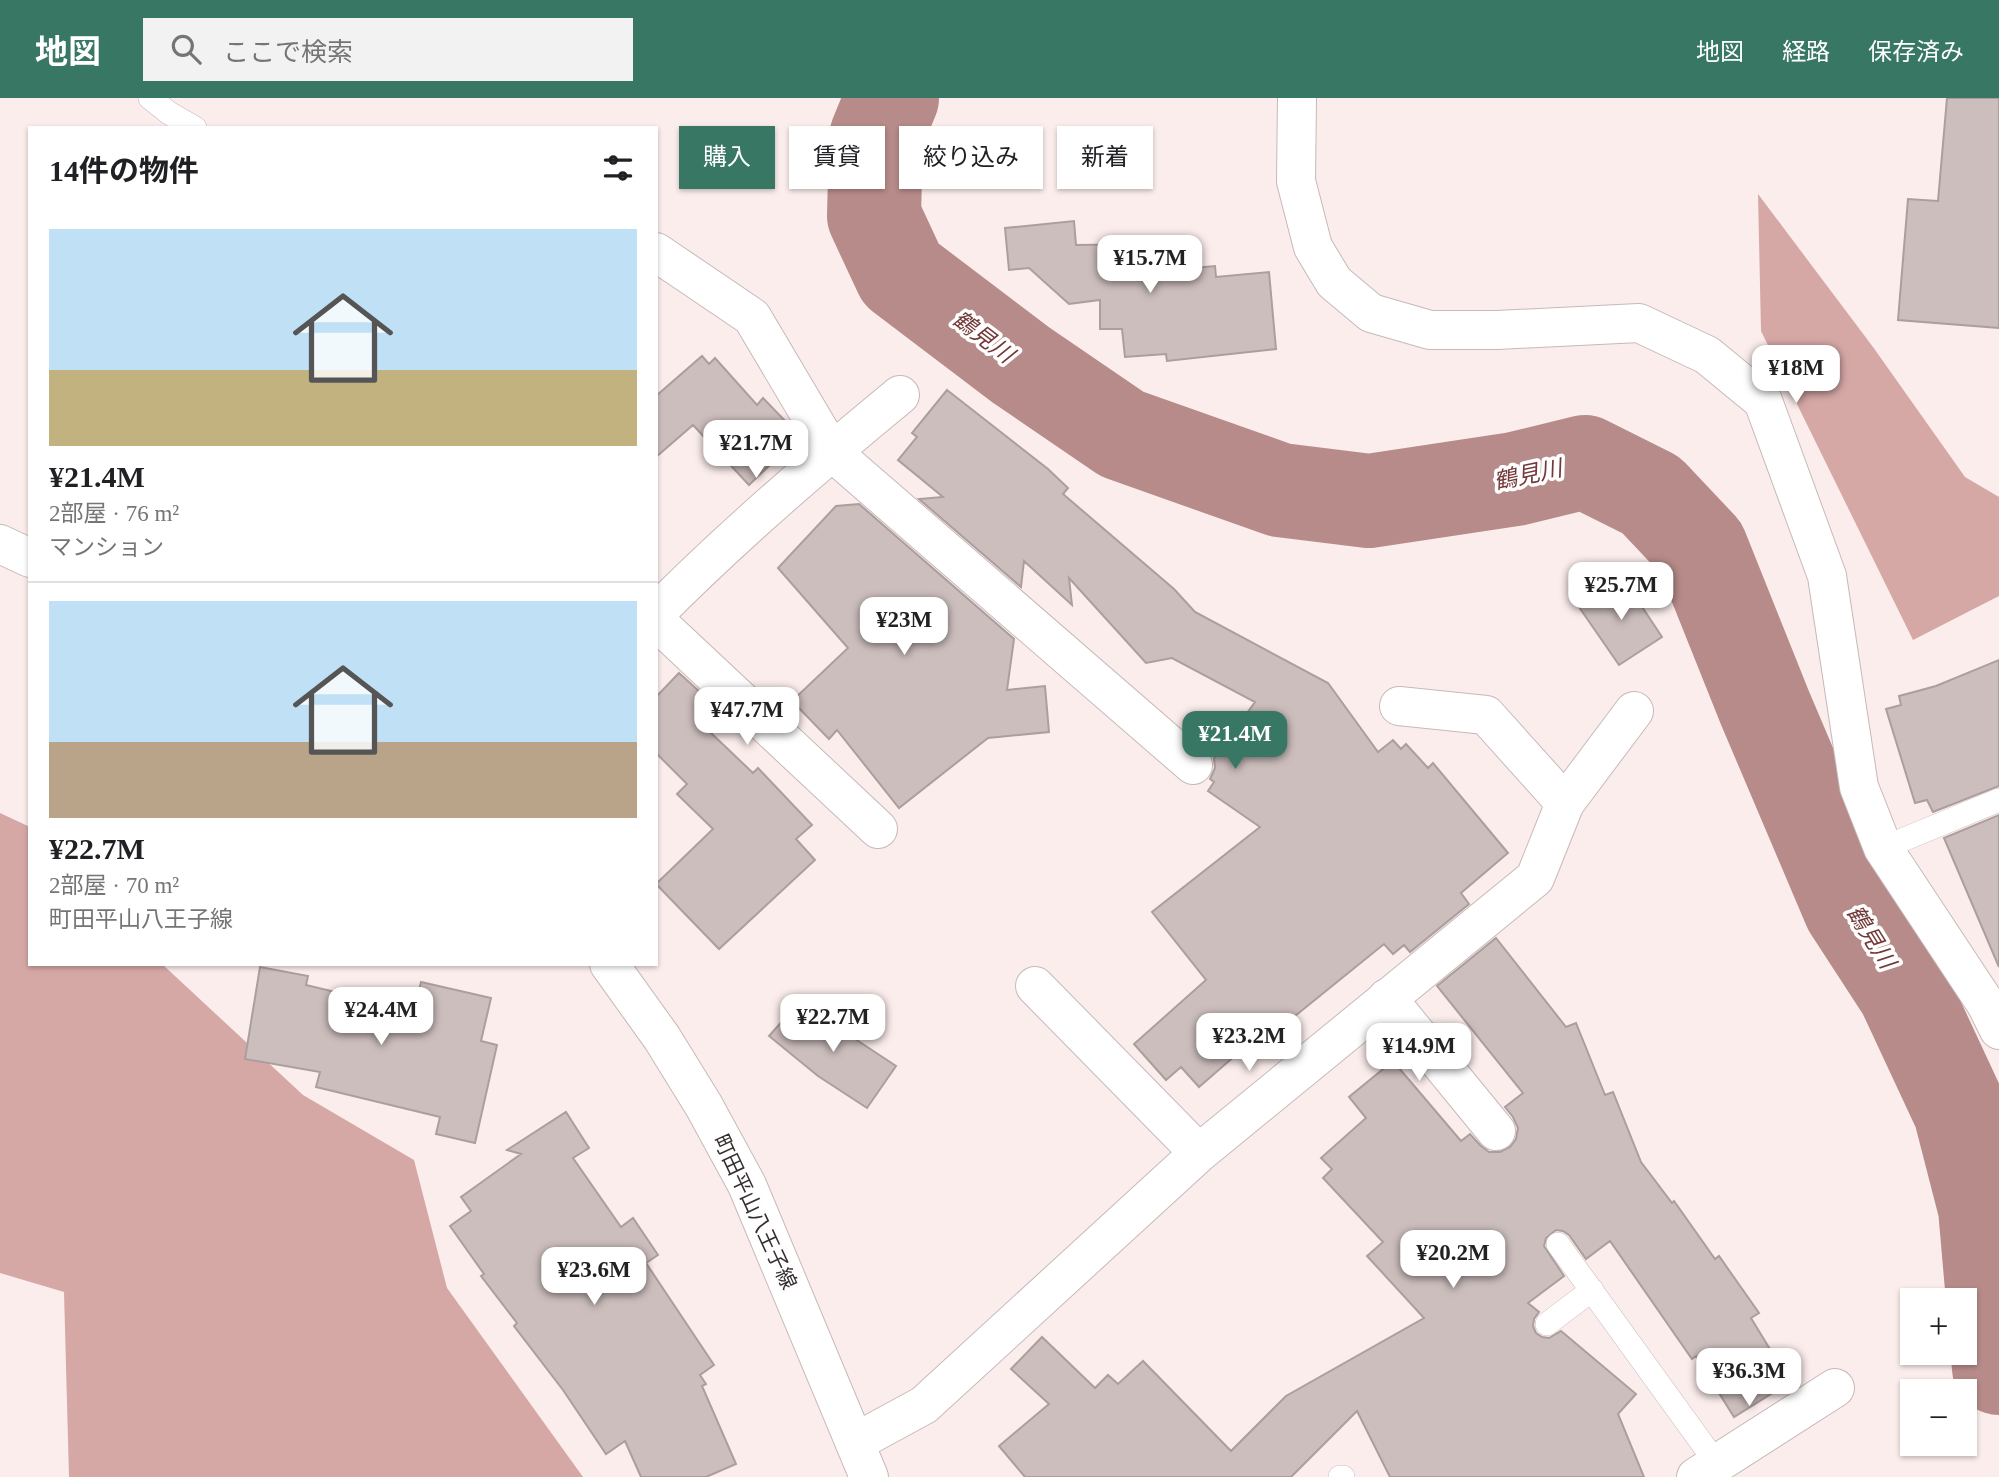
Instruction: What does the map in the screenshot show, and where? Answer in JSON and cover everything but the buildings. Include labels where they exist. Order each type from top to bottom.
[{"type":"street","points":[[1297,98],[1296,181],[1313,247],[1334,282],[1371,313],[1430,330],[1497,330],[1639,323],[1707,355],[1763,401],[1827,576],[1859,787],[1883,848],[1986,1004],[1999,1030]]},
{"type":"street","points":[[658,253],[752,317],[832,452],[1194,765]]},
{"type":"street","points":[[658,611],[694,575],[900,395]]},
{"type":"street","points":[[0,544],[28,557]]},
{"type":"street","points":[[658,623],[878,829]]},
{"type":"street","points":[[1399,706],[1486,715],[1565,803]]},
{"type":"street","points":[[863,1460],[1199,1153],[1535,878],[1565,803],[1634,710]]},
{"type":"street","name":"町田平山八王子線","points":[[611,966],[662,1038],[704,1106],[747,1185],[863,1460]]},
{"type":"street","points":[[1035,986],[1199,1153]]},
{"type":"street","points":[[1387,998],[1496,1131]]},
{"type":"street","points":[[1706,1470],[1835,1388]]},
{"type":"lane","points":[[150,98],[192,126]]},
{"type":"lane","points":[[1883,848],[1999,800]]},
{"type":"lane","points":[[1558,1244],[1592,1290],[1706,1470]]},
{"type":"lane","points":[[1546,1324],[1592,1290]]},
{"type":"shaded area","points":[[1758,194],[1873,347],[1965,477],[1999,497],[1999,596],[1913,640],[1761,331]]},
{"type":"shaded area","points":[[0,813],[28,826],[28,966],[164,966],[303,1095],[414,1160],[447,1288],[583,1477],[69,1477],[64,1292],[0,1273]]},
{"type":"waterway","name":"鶴見川","points":[[892,98],[876,137],[874,216],[901,274],[1021,365],[1122,434],[1280,490],[1369,501],[1515,479],[1585,462],[1651,495],[1701,548],[1850,908],[1904,991],[1960,1111],[1985,1208],[1999,1368]]}]
